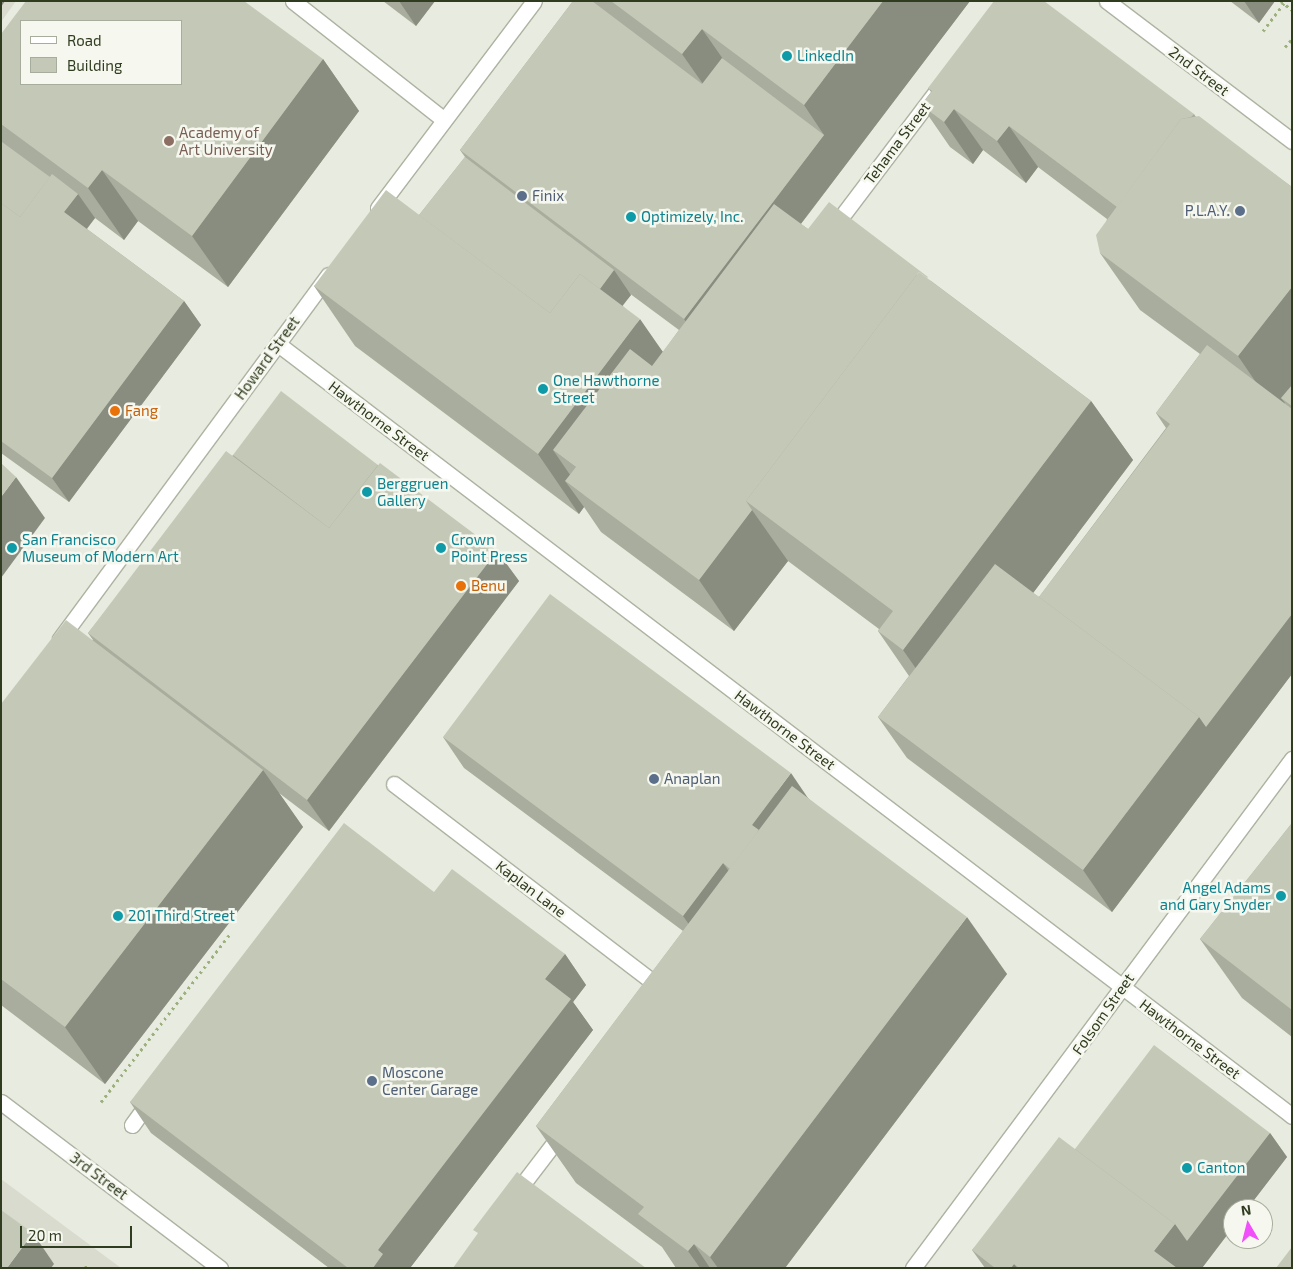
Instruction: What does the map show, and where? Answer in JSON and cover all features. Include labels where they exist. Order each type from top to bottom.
[{"type":"street","points":[[293,1],[444,120]]},
{"type":"street","points":[[369,220],[534,1]]},
{"type":"street","name":"2nd Street","points":[[1107,1],[1292,141]]},
{"type":"street","name":"Tehama Street","points":[[845,212],[944,81]]},
{"type":"street","name":"Howard Street","points":[[47,656],[341,258]]},
{"type":"street","name":"Hawthorne Street","points":[[278,344],[1292,1116]]},
{"type":"street","name":"Folsom Street","points":[[913,1268],[1292,759]]},
{"type":"street","name":"Kaplan Lane","points":[[394,784],[668,994],[656,1010]]},
{"type":"street","points":[[132,1125],[162,1085]]},
{"type":"street","name":"3rd Street","points":[[1,1102],[220,1268]]},
{"type":"street","points":[[506,1205],[572,1119]]},
{"type":"path","points":[[1263,31],[1282,2],[1292,10]]},
{"type":"path","points":[[1285,47],[1292,39]]},
{"type":"path","points":[[101,1102],[230,934]]},
{"type":"path","points":[[85,1268],[88,1264]]},
{"type":"shaded area","points":[[1,1],[16,1],[1,22]]},
{"type":"shaded area","points":[[1,1179],[121,1268],[1,1268]]},
{"type":"building","name":"Academy of Art University","points":[[26,1],[244,1],[323,59],[192,236],[102,170],[88,188],[1,124],[1,34]]},
{"type":"building","points":[[573,1],[592,1],[702,84],[722,58],[824,135],[684,319],[460,150]]},
{"type":"building","points":[[611,1],[883,1],[804,105],[702,29],[682,54]]},
{"type":"building","points":[[994,1],[1044,1],[1194,114],[1191,117],[1181,119],[1117,207],[1009,126],[997,141],[954,109],[944,122],[921,105],[932,91],[928,88]]},
{"type":"building","points":[[1199,116],[1292,187],[1292,287],[1238,356],[1100,253],[1096,235],[1181,119]]},
{"type":"building","points":[[2,142],[50,177],[20,217],[1,203]]},
{"type":"building","points":[[465,157],[614,270],[600,289],[580,274],[550,313],[419,215]]},
{"type":"building","points":[[52,174],[78,194],[64,212],[184,301],[52,478],[1,441],[1,203],[20,217]]},
{"type":"building","points":[[386,190],[550,313],[580,274],[640,319],[538,454],[314,286]]},
{"type":"building","points":[[829,202],[928,277],[919,272],[746,501],[752,510],[699,580],[565,481],[576,467],[553,450],[630,349],[652,366],[774,204],[808,229]]},
{"type":"building","points":[[919,272],[1091,401],[903,650],[878,631],[893,611],[746,501]]},
{"type":"building","points":[[1207,345],[1292,409],[1292,614],[1206,727],[1199,717],[1039,597],[1170,424],[1156,413]]},
{"type":"building","points":[[1292,385],[1292,406],[1281,398]]},
{"type":"building","points":[[281,391],[378,465],[329,528],[233,455]]},
{"type":"building","points":[[226,451],[329,528],[380,463],[497,551],[307,800],[88,633]]},
{"type":"building","points":[[1,463],[16,477],[1,497]]},
{"type":"building","points":[[995,564],[1199,717],[1083,870],[878,717]]},
{"type":"building","points":[[550,594],[791,773],[752,825],[759,830],[730,869],[723,863],[683,916],[443,737]]},
{"type":"building","name":"201 Third Street","points":[[66,620],[263,770],[65,1027],[1,979],[1,704]]},
{"type":"building","points":[[792,786],[967,917],[710,1257],[694,1244],[688,1251],[638,1214],[644,1207],[536,1126]]},
{"type":"building","name":"Moscone Center Garage","points":[[344,823],[434,892],[452,869],[565,954],[545,979],[571,999],[378,1250],[383,1254],[373,1268],[348,1268],[130,1102]]},
{"type":"building","points":[[1292,823],[1292,1010],[1200,939]]},
{"type":"building","name":"Canton","points":[[1154,1045],[1270,1133],[1187,1241],[1175,1224],[1075,1149]]},
{"type":"building","points":[[1059,1137],[1175,1224],[1154,1251],[1177,1268],[1019,1268],[1014,1264],[1011,1268],[995,1268],[972,1250]]},
{"type":"building","points":[[517,1172],[646,1268],[453,1268],[478,1233],[473,1230]]},
{"type":"building","points":[[1,1210],[33,1233],[7,1268],[1,1268]]},
{"type":"building","points":[[1292,1247],[1292,1268],[1276,1268]]},
{"type":"place","name":"LinkedIn","points":[[787,56]]},
{"type":"place","name":"Academy of Art University","points":[[169,141]]},
{"type":"place","name":"Finix","points":[[522,196]]},
{"type":"place","name":"P.L.A.Y.","points":[[1240,211]]},
{"type":"place","name":"Optimizely, Inc.","points":[[631,217]]},
{"type":"place","name":"One Hawthorne Street","points":[[543,389]]},
{"type":"place","name":"Fang","points":[[115,411]]},
{"type":"place","name":"Berggruen Gallery","points":[[367,492]]},
{"type":"place","name":"San Francisco Museum of Modern Art","points":[[12,548]]},
{"type":"place","name":"Crown Point Press","points":[[441,548]]},
{"type":"place","name":"Benu","points":[[461,586]]},
{"type":"place","name":"Anaplan","points":[[654,779]]},
{"type":"place","name":"Angel Adams and Gary Snyder","points":[[1281,896]]},
{"type":"place","name":"201 Third Street","points":[[118,916]]},
{"type":"place","name":"Moscone Center Garage","points":[[372,1081]]},
{"type":"place","name":"Canton","points":[[1187,1168]]}]
